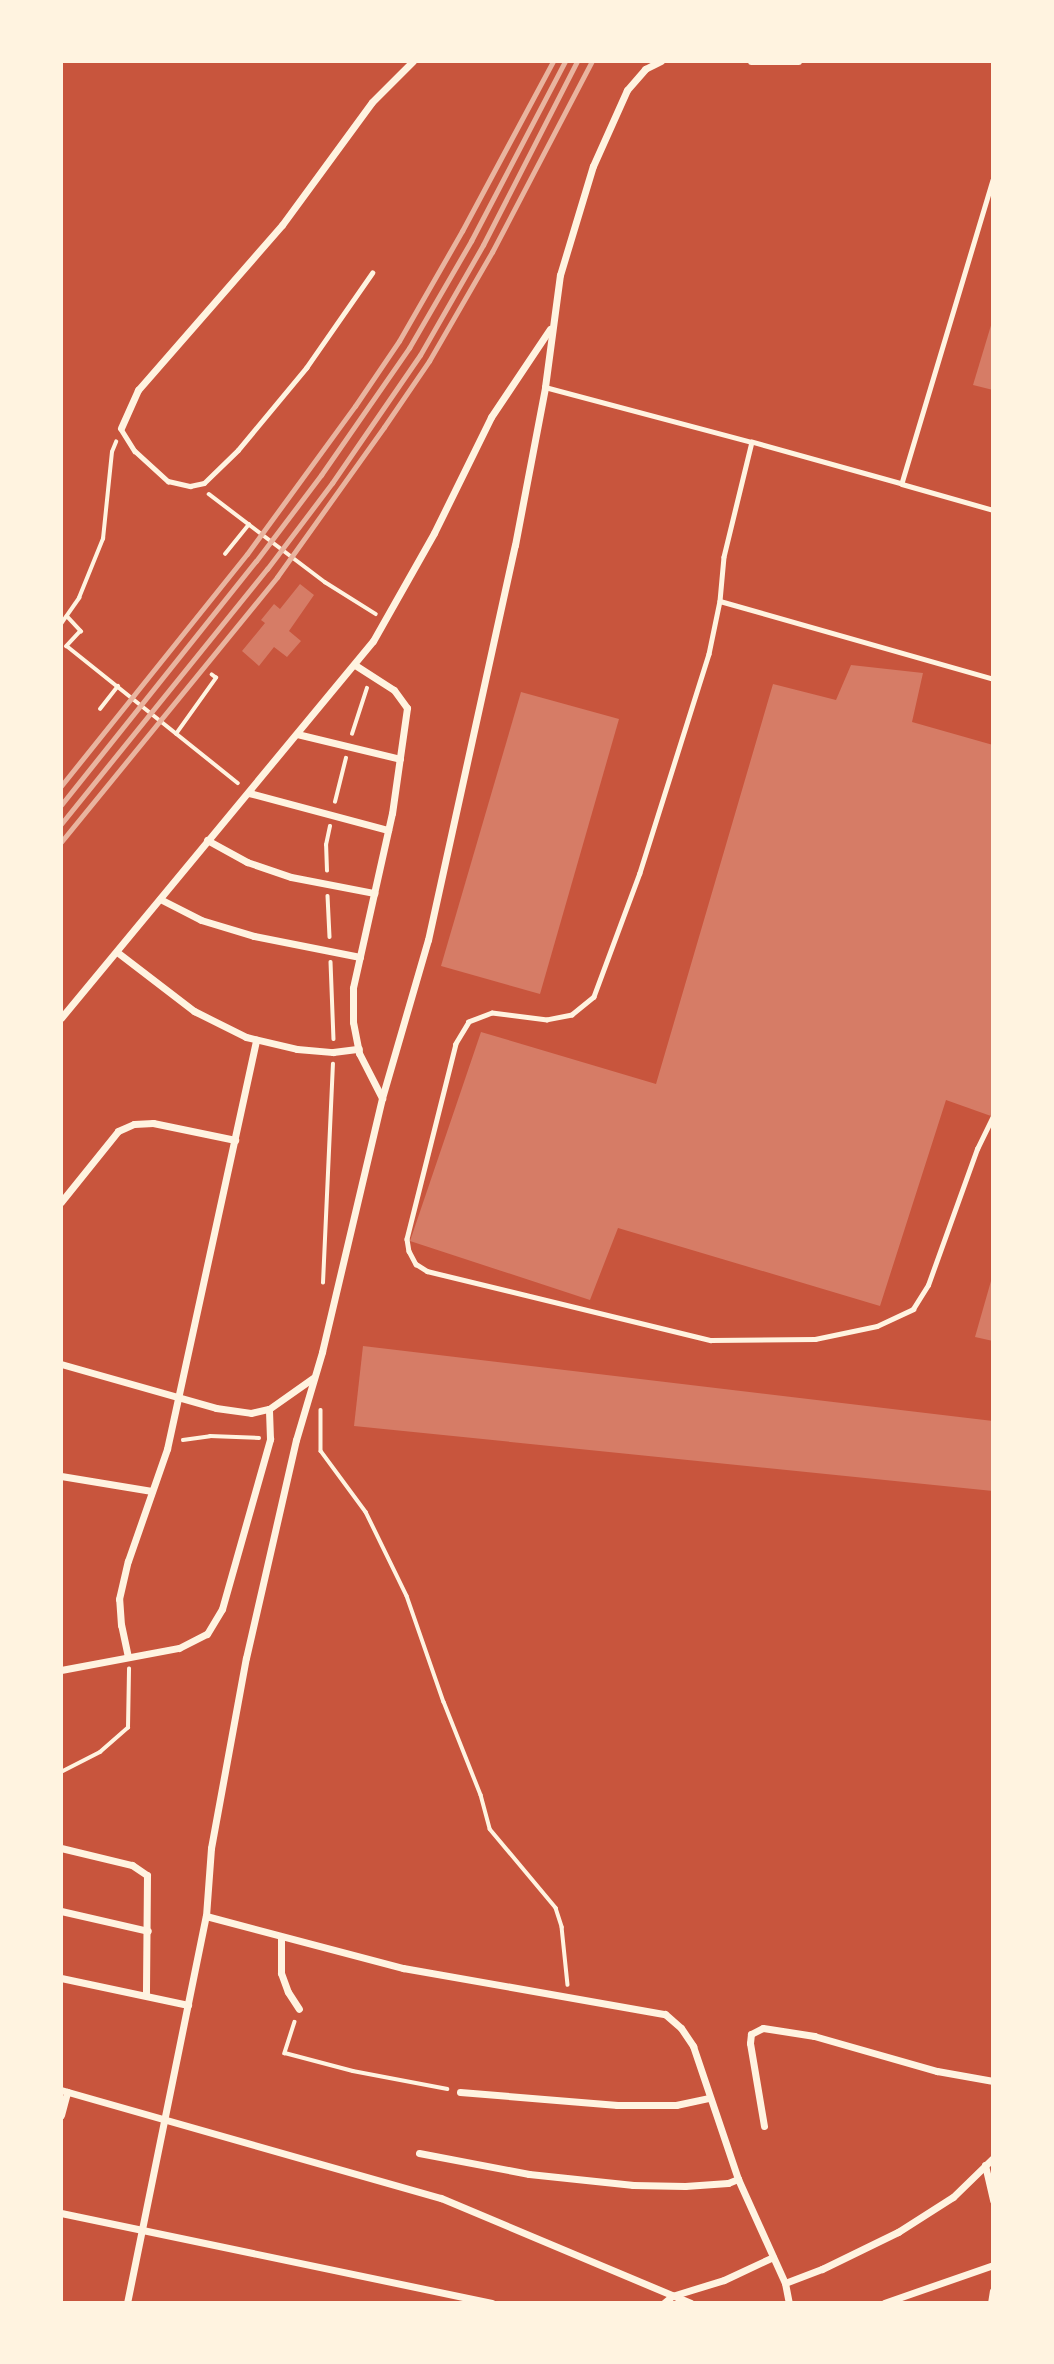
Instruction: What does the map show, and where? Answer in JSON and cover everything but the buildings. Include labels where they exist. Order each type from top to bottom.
[{"type":"street","points":[[121,428],[138,390],[282,225],[372,102],[412,61]]},
{"type":"street","points":[[127,2303],[206,1916],[211,1848],[246,1658],[296,1440],[382,1098],[428,940],[515,545],[545,387],[550,328],[560,275],[593,166],[626,90],[645,69],[661,61]]},
{"type":"street","points":[[751,61],[798,61]]},
{"type":"street","points":[[61,1018],[355,665],[403,592],[491,417],[550,328]]},
{"type":"street","points":[[355,665],[394,690],[407,708],[388,830],[353,988],[353,1022],[359,1049],[368,1076],[382,1098]]},
{"type":"street","points":[[297,734],[400,759]]},
{"type":"street","points":[[249,793],[388,830]]},
{"type":"street","points":[[207,840],[247,862],[327,886],[374,893]]},
{"type":"street","points":[[160,899],[201,920],[254,936],[360,957]]},
{"type":"street","points":[[117,952],[194,1011],[223,1028],[256,1040],[333,1052],[359,1049]]},
{"type":"street","points":[[128,1657],[119,1599],[167,1448],[256,1040]]},
{"type":"street","points":[[61,1202],[118,1130],[134,1124],[153,1123],[235,1140]]},
{"type":"street","points":[[61,1364],[216,1408],[251,1413],[269,1409],[314,1377]]},
{"type":"street","points":[[61,1670],[179,1648],[207,1634],[222,1609],[270,1438],[269,1409]]},
{"type":"street","points":[[61,1476],[152,1491]]},
{"type":"street","points":[[61,1848],[132,1865],[147,1875],[146,1995]]},
{"type":"street","points":[[61,1911],[148,1931]]},
{"type":"street","points":[[206,1916],[281,1938],[403,1968],[665,2014],[681,2028],[693,2046],[738,2179],[785,2283],[789,2303]]},
{"type":"street","points":[[281,1938],[282,1973],[288,1992],[299,2009]]},
{"type":"street","points":[[61,1978],[188,2004]]},
{"type":"street","points":[[764,2126],[750,2043],[751,2034],[763,2028],[814,2036],[937,2071],[993,2081]]},
{"type":"street","points":[[61,2115],[64,2091],[441,2198],[537,2236],[691,2303]]},
{"type":"street","points":[[460,2092],[617,2105],[676,2105],[709,2098]]},
{"type":"street","points":[[419,2153],[529,2174],[634,2185],[685,2186],[728,2183],[738,2179]]},
{"type":"street","points":[[785,2283],[822,2269],[898,2232],[969,2185],[993,2158]]},
{"type":"street","points":[[985,2165],[993,2201]]},
{"type":"street","points":[[61,2213],[492,2303]]},
{"type":"street","points":[[664,2303],[671,2296],[724,2280],[773,2257]]},
{"type":"street","points":[[884,2303],[993,2266]]},
{"type":"street","points":[[991,2303],[993,2291]]},
{"type":"lane","points":[[902,484],[993,180]]},
{"type":"lane","points":[[121,428],[135,451],[168,481],[190,486],[204,484],[238,450],[306,368],[372,273]]},
{"type":"lane","points":[[545,387],[993,510]]},
{"type":"lane","points":[[752,442],[724,557],[720,601],[709,654],[640,873],[594,997],[572,1014],[547,1020],[492,1013],[469,1022],[456,1044],[407,1239],[412,1258],[427,1271],[711,1340],[816,1339],[877,1326],[913,1309],[928,1285],[977,1149],[993,1116]]},
{"type":"lane","points":[[720,601],[993,679]]},
{"type":"path","points":[[61,624],[79,598],[103,539],[112,452],[121,428]]},
{"type":"path","points":[[215,488],[209,495],[366,610]]},
{"type":"path","points":[[225,554],[249,524]]},
{"type":"path","points":[[67,616],[81,631],[67,646],[227,772]]},
{"type":"path","points":[[322,1290],[333,1052],[326,845],[348,746],[369,673]]},
{"type":"path","points":[[176,734],[214,677]]},
{"type":"path","points":[[100,709],[118,686]]},
{"type":"path","points":[[321,1404],[321,1451],[366,1512],[407,1596],[444,1702],[481,1795],[489,1829],[555,1909],[562,1927],[570,1997]]},
{"type":"path","points":[[167,1448],[183,1440],[211,1436],[270,1438]]},
{"type":"path","points":[[61,1772],[100,1752],[128,1728],[128,1657]]},
{"type":"path","points":[[299,2009],[285,2053],[353,2071],[460,2092]]},
{"type":"railway","points":[[61,786],[247,554],[355,406],[399,341],[462,231],[553,61]]},
{"type":"railway","points":[[61,805],[256,561],[321,475],[409,348],[471,241],[565,61]]},
{"type":"railway","points":[[61,824],[267,569],[332,483],[420,355],[483,245],[577,61]]},
{"type":"railway","points":[[61,842],[277,577],[429,361],[492,252],[592,61]]}]
